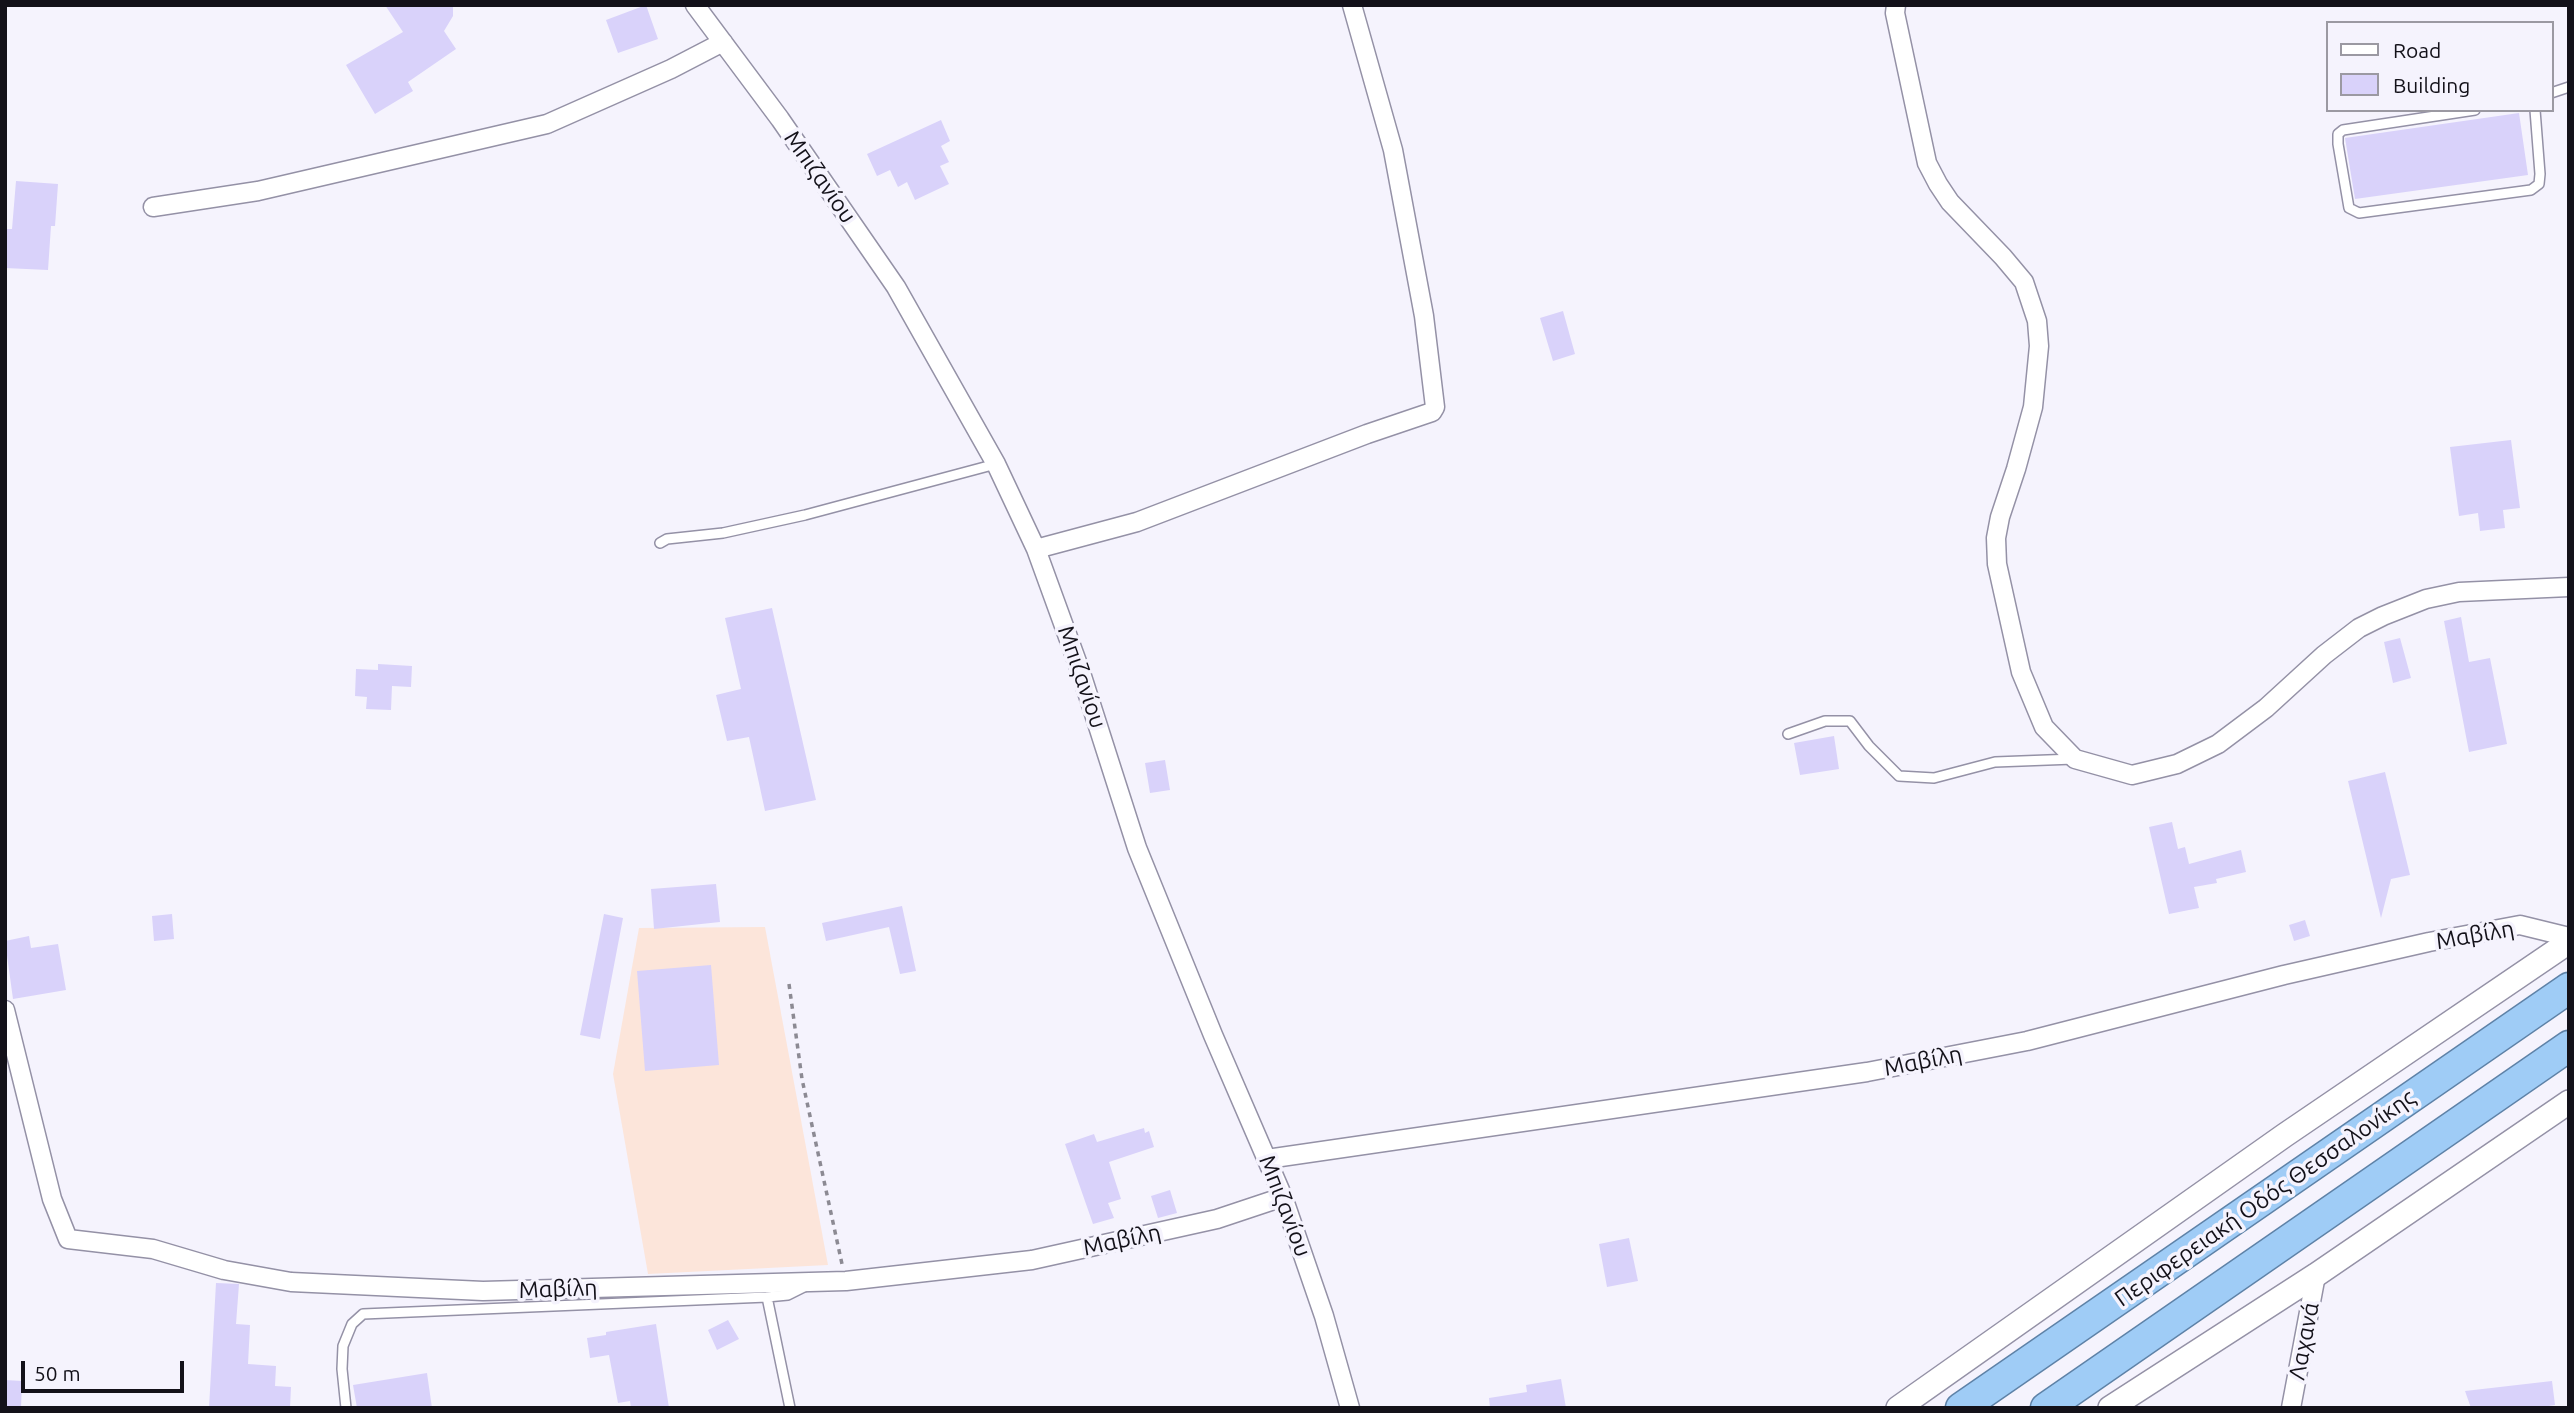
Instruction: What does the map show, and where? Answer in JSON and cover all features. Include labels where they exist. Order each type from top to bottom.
[{"type":"highway","name":"Περιφερειακή Οδός Θεσσαλονίκης","points":[[1961,1408],[2569,988]]},
{"type":"highway","name":"Περιφερειακή Οδός Θεσσαλονίκης","points":[[2046,1408],[2569,1046]]},
{"type":"street","name":"Μπιζανίου","points":[[695,5],[780,119],[896,287],[996,464],[1036,550],[1080,670],[1137,848],[1283,1197],[1324,1316],[1350,1408]]},
{"type":"street","points":[[1036,550],[1137,522],[1432,412],[1435,407],[1424,316],[1393,150],[1352,5]]},
{"type":"street","points":[[1896,5],[1895,13],[1927,163],[1950,202],[2024,282],[2037,321],[2039,346],[2033,407],[2017,469],[2000,517],[1996,538],[1997,564],[2021,671],[2044,727],[2075,759],[2132,775],[2177,764],[2218,744],[2266,708],[2324,655],[2359,628],[2383,616],[2426,599],[2459,592],[2569,587]]},
{"type":"street","points":[[153,207],[258,191],[547,124],[671,69],[723,42]]},
{"type":"street","name":"Μαβίλη","points":[[1267,1158],[1867,1072],[2027,1041],[2284,975],[2429,942],[2520,925],[2569,939]]},
{"type":"street","points":[[1898,1408],[2569,939]]},
{"type":"street","name":"Μαβίλη","points":[[5,1010],[52,1199],[68,1239],[153,1249],[224,1270],[291,1282],[483,1291],[846,1281],[1032,1260],[1217,1219],[1283,1197]]},
{"type":"street","points":[[2110,1408],[2316,1275],[2569,1102]]},
{"type":"street","name":"Λαχανά","points":[[2291,1408],[2316,1275]]},
{"type":"lane","points":[[2462,112],[2343,130],[2338,134],[2349,208],[2359,213],[2531,190],[2539,184],[2540,174],[2535,112]]},
{"type":"lane","points":[[660,543],[667,539],[723,533],[805,515],[996,464]]},
{"type":"lane","points":[[1788,734],[1825,721],[1850,721],[1868,746],[1899,776],[1934,778],[1994,762],[2075,759]]},
{"type":"lane","points":[[346,1408],[342,1369],[343,1346],[352,1324],[363,1314],[767,1297],[788,1295],[814,1282]]},
{"type":"lane","points":[[767,1297],[790,1408]]},
{"type":"path","points":[[789,984],[802,1079],[846,1281]]},
{"type":"shaded area","points":[[765,927],[828,1265],[648,1274],[613,1074],[639,928]]},
{"type":"building","points":[[385,5],[453,5],[453,16],[444,31],[456,49],[408,82],[413,91],[375,114],[346,65],[403,32]]},
{"type":"building","points":[[646,5],[658,39],[618,53],[606,20]]},
{"type":"building","points":[[2519,113],[2528,175],[2355,199],[2345,138]]},
{"type":"building","points":[[941,120],[950,141],[941,146],[949,162],[940,166],[949,184],[915,200],[907,182],[898,187],[890,170],[877,176],[867,154]]},
{"type":"building","points":[[16,181],[58,184],[55,226],[51,226],[48,270],[5,268],[5,229],[12,229]]},
{"type":"building","points":[[1563,311],[1575,354],[1553,361],[1540,318]]},
{"type":"building","points":[[2511,440],[2520,508],[2503,510],[2505,528],[2480,531],[2478,513],[2459,516],[2450,447]]},
{"type":"building","points":[[772,608],[816,800],[765,811],[749,737],[727,741],[716,695],[741,689],[725,618]]},
{"type":"building","points":[[2461,617],[2469,662],[2490,658],[2507,744],[2469,752],[2444,621]]},
{"type":"building","points":[[2400,638],[2411,678],[2393,683],[2384,642]]},
{"type":"building","points":[[378,664],[412,666],[411,687],[392,686],[391,710],[366,709],[367,697],[355,696],[356,669],[378,670]]},
{"type":"building","points":[[1834,736],[1839,769],[1800,775],[1794,743]]},
{"type":"building","points":[[1165,760],[1170,790],[1150,793],[1145,763]]},
{"type":"building","points":[[2385,772],[2410,875],[2391,879],[2381,918],[2348,781]]},
{"type":"building","points":[[2172,822],[2178,849],[2185,847],[2189,864],[2241,850],[2246,872],[2216,879],[2217,883],[2194,887],[2199,908],[2169,914],[2149,827]]},
{"type":"building","points":[[716,884],[720,922],[654,929],[651,889]]},
{"type":"building","points":[[902,906],[916,971],[900,974],[889,927],[826,941],[822,923]]},
{"type":"building","points":[[172,914],[174,939],[154,941],[152,916]]},
{"type":"building","points":[[604,914],[623,918],[600,1039],[580,1035]]},
{"type":"building","points":[[2305,920],[2310,936],[2294,941],[2289,925]]},
{"type":"building","points":[[29,936],[31,948],[58,944],[66,990],[13,999],[5,941]]},
{"type":"building","points":[[711,965],[719,1065],[645,1071],[637,971]]},
{"type":"building","points":[[1144,1128],[1145,1133],[1149,1131],[1154,1147],[1109,1162],[1121,1199],[1108,1203],[1114,1218],[1093,1224],[1065,1144],[1094,1134],[1097,1142]]},
{"type":"building","points":[[1170,1190],[1177,1213],[1158,1218],[1151,1196]]},
{"type":"building","points":[[1629,1238],[1638,1281],[1607,1287],[1599,1244]]},
{"type":"building","points":[[216,1283],[239,1284],[236,1324],[250,1325],[248,1364],[276,1366],[275,1386],[291,1387],[290,1408],[209,1408]]},
{"type":"building","points":[[728,1320],[739,1339],[717,1350],[708,1330]]},
{"type":"building","points":[[656,1324],[669,1408],[631,1408],[630,1401],[618,1403],[609,1355],[590,1358],[587,1338],[606,1335],[606,1332]]},
{"type":"building","points":[[427,1373],[432,1408],[357,1408],[353,1385]]},
{"type":"building","points":[[1561,1379],[1566,1408],[1490,1408],[1489,1398],[1527,1392],[1526,1385]]},
{"type":"building","points":[[5,1380],[22,1381],[21,1408],[5,1408]]},
{"type":"building","points":[[2552,1381],[2555,1405],[2536,1408],[2471,1408],[2465,1391]]}]
